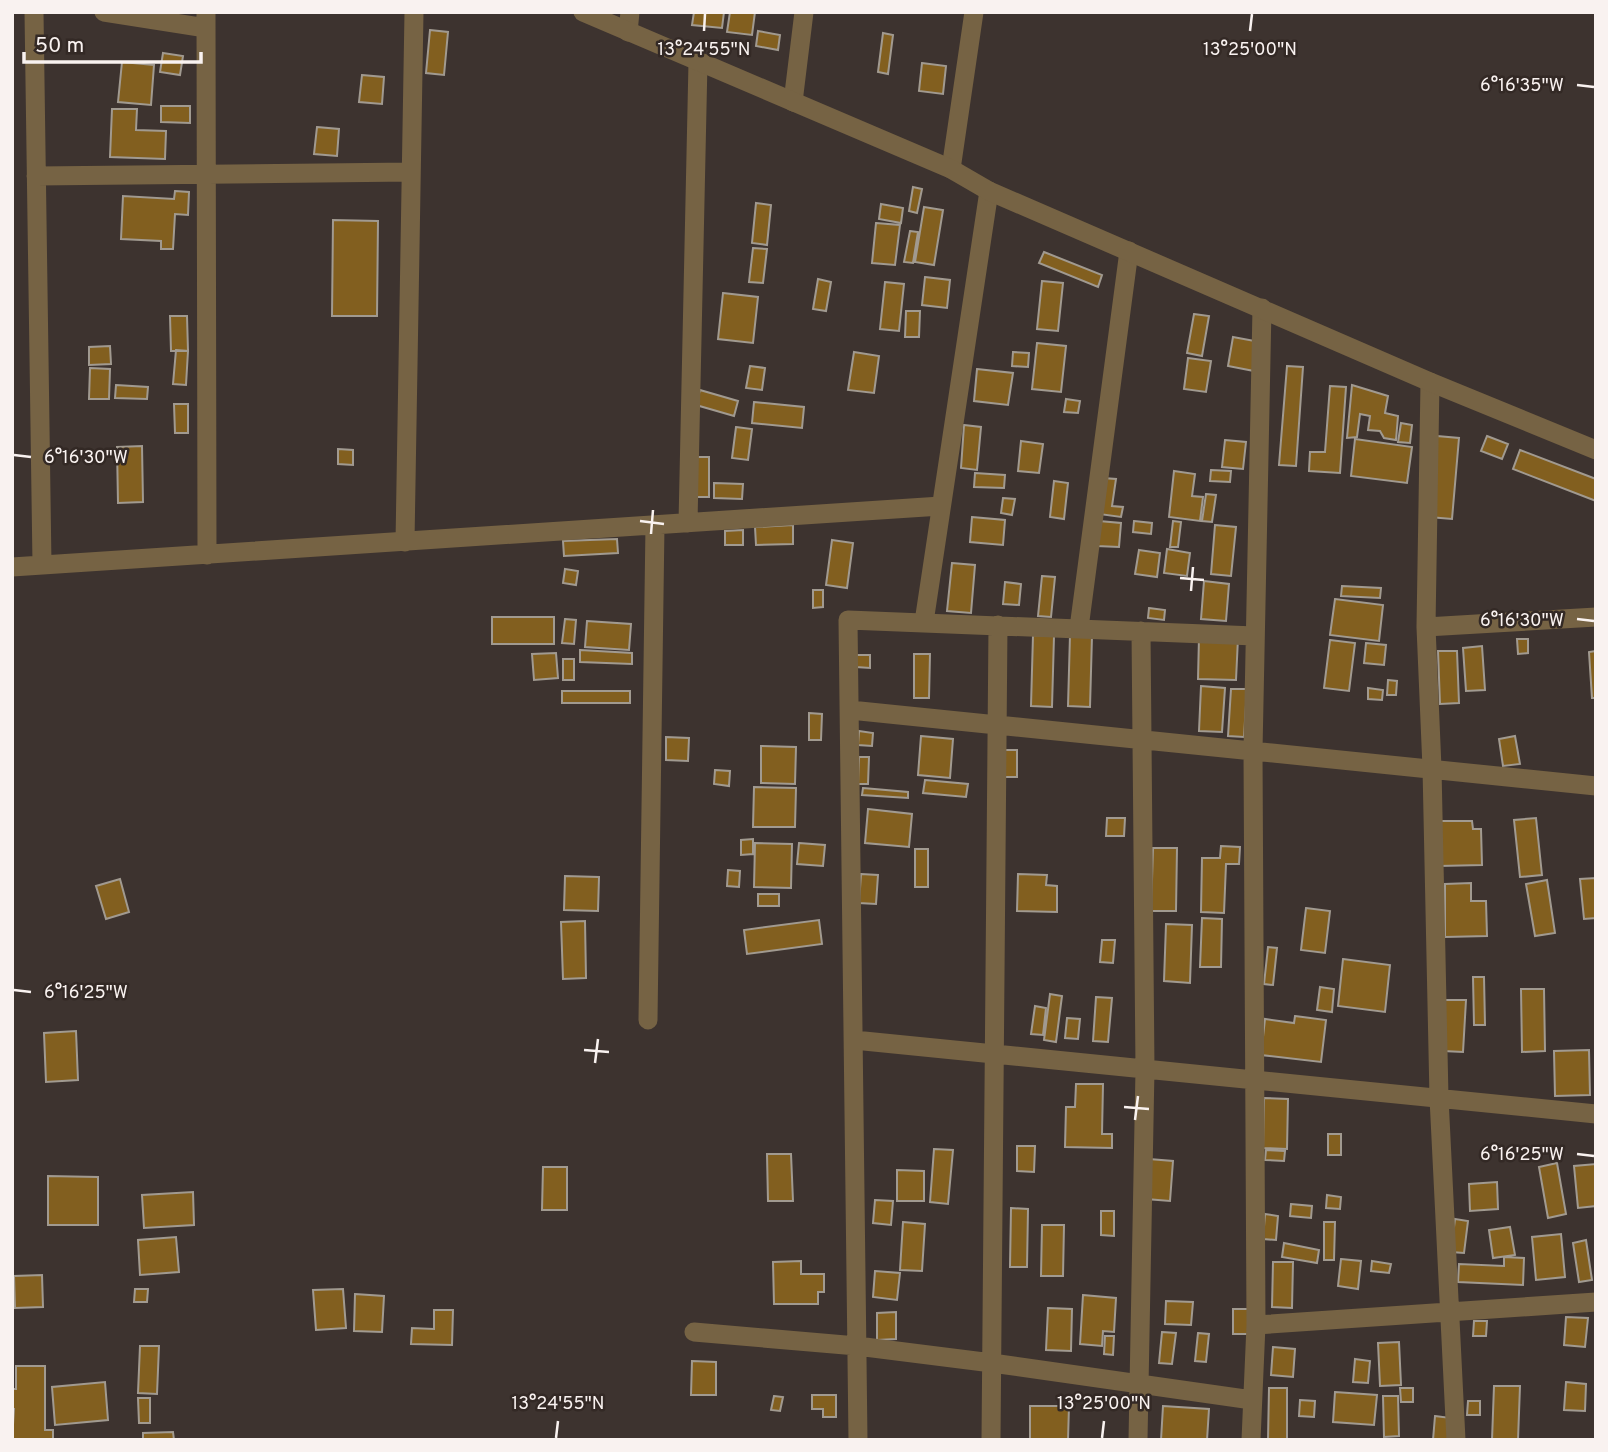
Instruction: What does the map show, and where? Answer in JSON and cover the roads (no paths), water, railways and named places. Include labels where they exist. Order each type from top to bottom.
[{"type":"street","points":[[34,12],[42,565]]},
{"type":"street","points":[[104,12],[206,20],[207,555]]},
{"type":"street","points":[[405,542],[414,12]]},
{"type":"street","points":[[583,12],[629,22],[698,62],[951,170],[989,191],[1430,382],[1596,450]]},
{"type":"street","points":[[793,102],[804,12]]},
{"type":"street","points":[[951,170],[974,12]]},
{"type":"street","points":[[688,523],[698,62]]},
{"type":"street","points":[[36,176],[411,172]]},
{"type":"street","points":[[924,622],[989,191]]},
{"type":"street","points":[[1079,628],[1129,251]]},
{"type":"street","points":[[1251,1440],[1256,1325],[1253,751],[1262,308]]},
{"type":"street","points":[[1430,382],[1426,627],[1432,768],[1439,1098],[1456,1440]]},
{"type":"street","points":[[12,567],[941,506]]},
{"type":"street","points":[[648,1020],[655,525]]},
{"type":"street","points":[[1426,627],[1596,617]]},
{"type":"street","points":[[858,1440],[848,620],[1255,636]]},
{"type":"street","points":[[991,1440],[998,625]]},
{"type":"street","points":[[1138,1440],[1145,1069],[1141,631]]},
{"type":"street","points":[[850,710],[1596,786]]},
{"type":"street","points":[[854,1040],[1596,1114]]},
{"type":"street","points":[[1256,1325],[1596,1302]]},
{"type":"street","points":[[694,1332],[857,1346],[1252,1400]]}]
